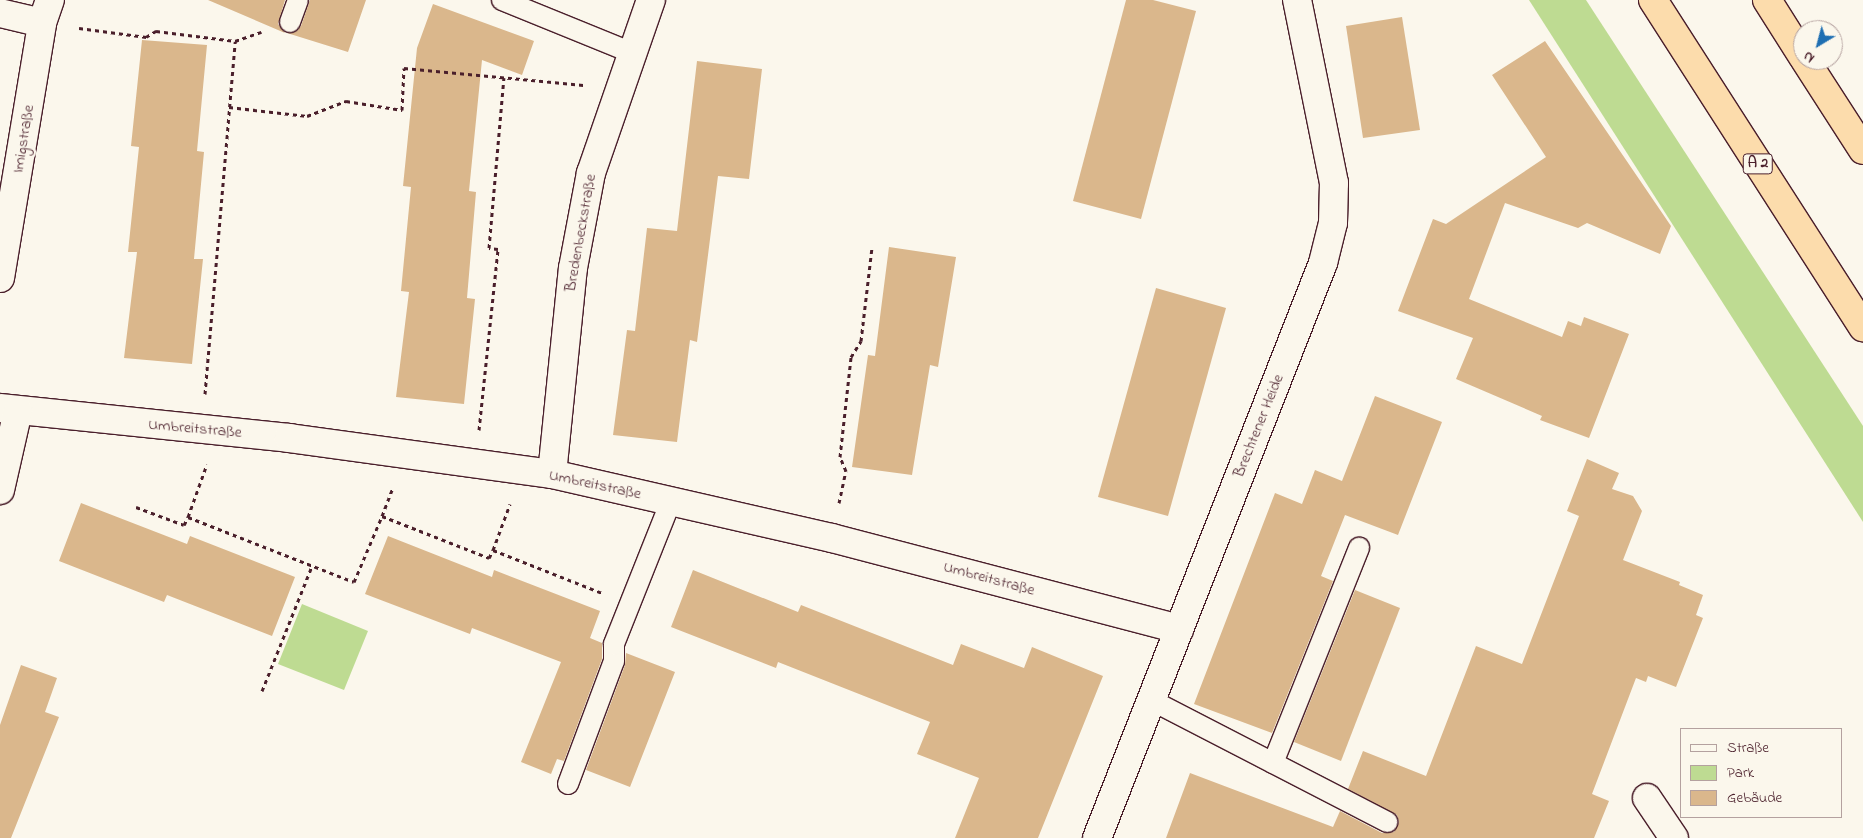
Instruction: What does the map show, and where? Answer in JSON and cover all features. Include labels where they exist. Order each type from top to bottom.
[{"type":"highway","name":"A 2","points":[[1653,0],[1863,327]]},
{"type":"highway","points":[[1767,0],[1793,41]]},
{"type":"highway","points":[[1811,70],[1863,150]]},
{"type":"street","name":"Bredenbeckstraße","points":[[552,474],[573,268],[591,173],[630,52],[651,0]]},
{"type":"street","name":"Brechtener Heide","points":[[1097,838],[1323,263],[1333,223],[1334,183],[1297,0]]},
{"type":"street","points":[[0,13],[46,12]]},
{"type":"street","name":"Imigstraße","points":[[0,278],[46,12]]},
{"type":"street","name":"Umbreitstraße","points":[[9,409],[210,430],[552,474],[832,538],[1179,629]]},
{"type":"street","points":[[0,490],[9,409]]},
{"type":"street","points":[[1647,798],[1674,838]]},
{"type":"lane","points":[[290,22],[298,0]]},
{"type":"lane","points":[[502,0],[630,52]]},
{"type":"lane","points":[[568,784],[614,660],[614,644],[670,501]]},
{"type":"lane","points":[[1273,763],[1358,548]]},
{"type":"lane","points":[[1150,700],[1387,822]]},
{"type":"path","points":[[46,12],[146,37],[156,32],[236,41],[290,22]]},
{"type":"path","points":[[136,507],[184,525],[188,517],[210,430],[229,107],[236,41]]},
{"type":"path","points":[[229,107],[307,116],[346,101],[402,110],[404,68],[619,89]]},
{"type":"path","points":[[475,463],[498,249],[489,248],[504,78]]},
{"type":"path","points":[[832,538],[846,471],[840,458],[851,357],[861,340],[872,248]]},
{"type":"path","points":[[188,517],[354,582],[382,516],[489,558],[523,470]]},
{"type":"path","points":[[493,550],[630,604]]},
{"type":"path","points":[[262,691],[312,566]]},
{"type":"green space","points":[[1529,0],[1586,0],[1863,426],[1863,522]]},
{"type":"green space","points":[[302,604],[368,631],[344,690],[278,664]]},
{"type":"building","points":[[208,0],[285,0],[278,24],[285,33]]},
{"type":"building","points":[[310,0],[366,0],[348,52],[287,33],[297,31],[301,26]]},
{"type":"building","points":[[1126,0],[1153,0],[1196,11],[1141,219],[1073,201]]},
{"type":"building","points":[[433,4],[534,41],[522,75],[482,60],[469,191],[476,192],[467,298],[475,299],[464,404],[396,397],[409,292],[401,291],[411,187],[403,186],[417,48]]},
{"type":"building","points":[[1402,17],[1420,130],[1363,138],[1346,26]]},
{"type":"building","points":[[142,40],[207,45],[197,151],[204,152],[194,259],[203,259],[192,364],[124,358],[137,252],[128,252],[139,147],[131,146]]},
{"type":"building","points":[[1545,41],[1671,226],[1660,254],[1587,223],[1578,228],[1505,203],[1469,299],[1562,337],[1568,321],[1581,326],[1584,317],[1629,334],[1589,438],[1540,420],[1542,416],[1456,379],[1473,338],[1398,311],[1433,219],[1446,224],[1546,157],[1492,75]]},
{"type":"building","points":[[697,61],[762,69],[749,179],[718,176],[697,342],[690,340],[677,442],[613,435],[627,330],[635,331],[647,228],[677,231]]},
{"type":"building","points":[[889,247],[956,257],[938,367],[930,365],[912,475],[852,467],[868,355],[875,356]]},
{"type":"building","points":[[1156,288],[1226,308],[1168,516],[1098,497]]},
{"type":"building","points":[[1375,396],[1442,422],[1398,535],[1345,515],[1321,576],[1333,581],[1272,733],[1194,704],[1275,493],[1302,504],[1315,470],[1342,481]]},
{"type":"building","points":[[1587,459],[1619,473],[1612,489],[1633,496],[1642,511],[1623,560],[1680,582],[1679,585],[1703,595],[1696,615],[1703,618],[1676,687],[1648,676],[1646,682],[1636,678],[1592,794],[1609,801],[1594,838],[1166,838],[1190,773],[1333,827],[1340,811],[1382,833],[1394,832],[1399,822],[1397,815],[1348,789],[1363,751],[1426,776],[1476,646],[1522,664],[1579,516],[1567,511]]},
{"type":"building","points":[[81,503],[187,544],[190,536],[295,577],[272,636],[167,595],[164,602],[59,561]]},
{"type":"building","points":[[388,536],[492,577],[494,570],[600,611],[590,638],[602,643],[602,659],[564,761],[557,759],[551,774],[521,762],[561,662],[472,628],[470,634],[365,594]]},
{"type":"building","points":[[693,570],[798,612],[801,605],[953,665],[961,644],[1024,668],[1032,647],[1103,676],[1038,838],[955,838],[979,778],[917,754],[930,722],[778,662],[776,668],[671,627]]},
{"type":"building","points":[[1355,590],[1400,608],[1341,761],[1294,742]]},
{"type":"building","points":[[626,653],[675,672],[630,787],[586,770],[625,665]]},
{"type":"building","points":[[21,665],[57,678],[45,712],[59,717],[11,838],[0,838],[0,725]]}]
